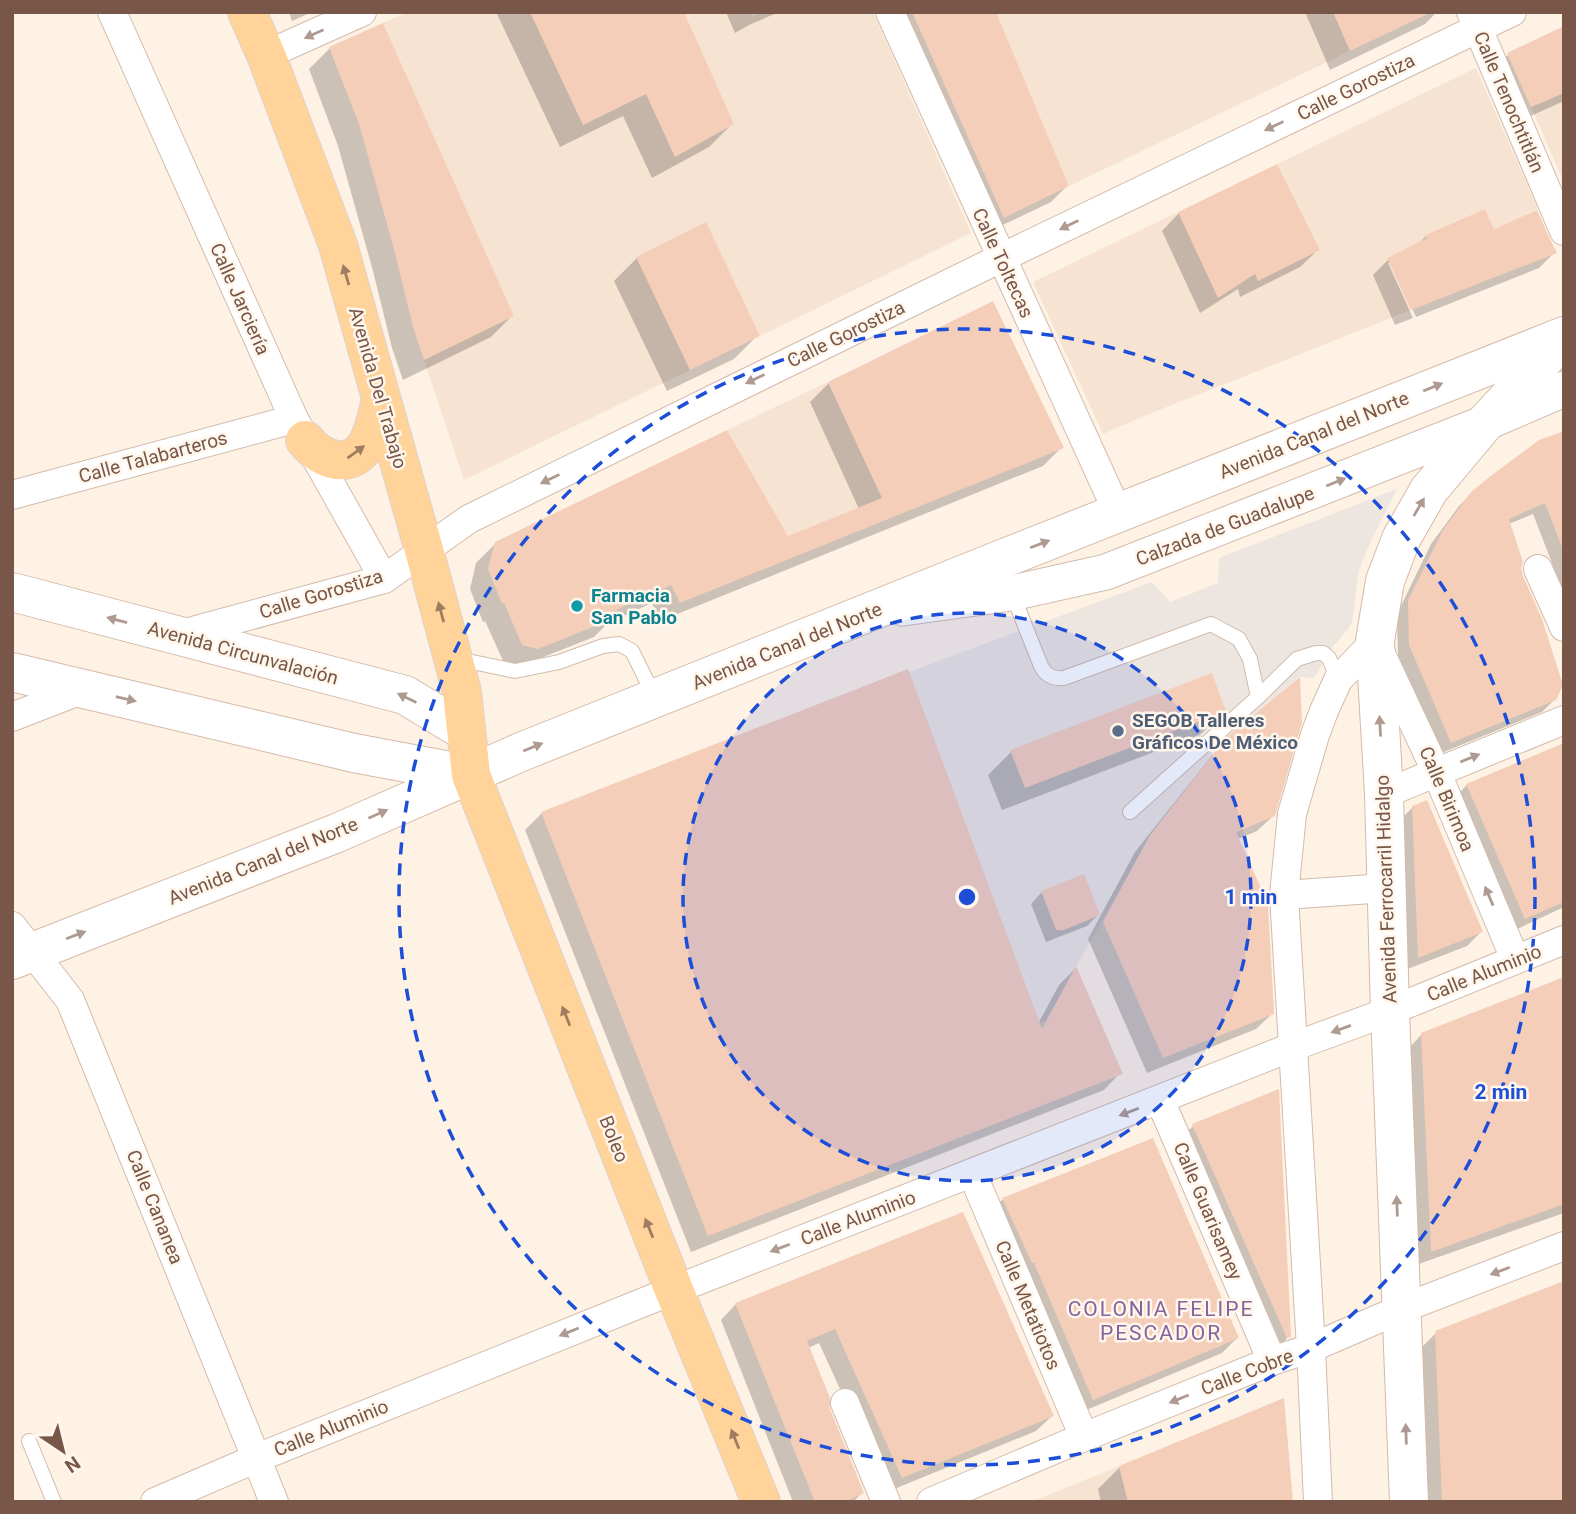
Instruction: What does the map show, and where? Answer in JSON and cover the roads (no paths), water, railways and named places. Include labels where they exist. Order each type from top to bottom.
[{"type":"main road","name":"Avenida Del Trabajo","points":[[247,12],[338,245],[462,692],[471,775]]},
{"type":"main road","name":"Avenida Canal del Norte","points":[[19,946],[337,833],[521,752],[872,612],[1004,577],[1118,513],[1564,337]]},
{"type":"main road","name":"Avenida Ferrocarril Hidalgo","points":[[1409,1502],[1384,794],[1375,641],[1385,582],[1401,539],[1429,490],[1485,423],[1564,337]]},
{"type":"main road","points":[[299,429],[311,447],[330,458],[344,460],[356,456],[371,435],[381,400]]},
{"type":"main road","name":"Avenida Circunvalación","points":[[12,592],[405,695],[466,732]]},
{"type":"main road","points":[[12,672],[354,753],[471,775]]},
{"type":"main road","name":"Boleo","points":[[471,775],[674,1290],[761,1502]]},
{"type":"street","name":"Calle Jarciería","points":[[112,12],[299,429],[384,579]]},
{"type":"street","points":[[266,55],[362,12]]},
{"type":"street","name":"Calle Toltecas","points":[[890,12],[1118,513]]},
{"type":"street","name":"Calle Gorostiza","points":[[175,635],[384,579],[469,519],[1001,258],[1474,20],[1512,12]]},
{"type":"street","name":"Calle Tenochtitlán","points":[[1474,20],[1564,231]]},
{"type":"street","name":"Calzada de Guadalupe","points":[[1004,577],[1106,572],[1485,423],[1564,389]]},
{"type":"street","name":"Calle Talabarteros","points":[[12,495],[299,429]]},
{"type":"street","points":[[1538,569],[1564,627]]},
{"type":"street","points":[[1318,1502],[1284,895],[1292,814],[1315,735],[1338,680],[1375,641]]},
{"type":"street","name":"Calle Birimoa","points":[[1375,641],[1436,771],[1515,959]]},
{"type":"street","points":[[12,717],[84,690]]},
{"type":"street","points":[[1384,794],[1564,720]]},
{"type":"street","points":[[1284,895],[1386,888]]},
{"type":"street","name":"Calle Aluminio","points":[[155,1502],[257,1458],[674,1290],[1292,1047],[1390,1012],[1564,940]]},
{"type":"street","name":"Calle Cananea","points":[[19,946],[70,1000],[274,1502]]},
{"type":"street","name":"Calle Guarisamey","points":[[1160,1100],[1272,1361]]},
{"type":"street","name":"Calle Metatiotos","points":[[972,1173],[1084,1437]]},
{"type":"street","name":"Calle Cobre","points":[[932,1502],[1084,1437],[1564,1246]]},
{"type":"street","points":[[845,1403],[886,1502]]},
{"type":"lane","points":[[1004,577],[1044,673],[1050,677],[1064,678],[1211,624],[1238,639],[1250,659],[1258,697]]},
{"type":"lane","points":[[453,657],[515,671],[559,662],[603,646],[619,644],[632,651],[656,699]]},
{"type":"lane","points":[[1130,811],[1297,659],[1323,653],[1329,657],[1338,680]]},
{"type":"lane","points":[[29,1441],[54,1502]]},
{"type":"place","name":"Farmacia San Pablo","points":[[577,606]]},
{"type":"place","name":"SEGOB Talleres Gráficos De México","points":[[1118,731]]},
{"type":"district","name":"COLONIA FELIPE PESCADOR","points":[[1161,1321]]}]
